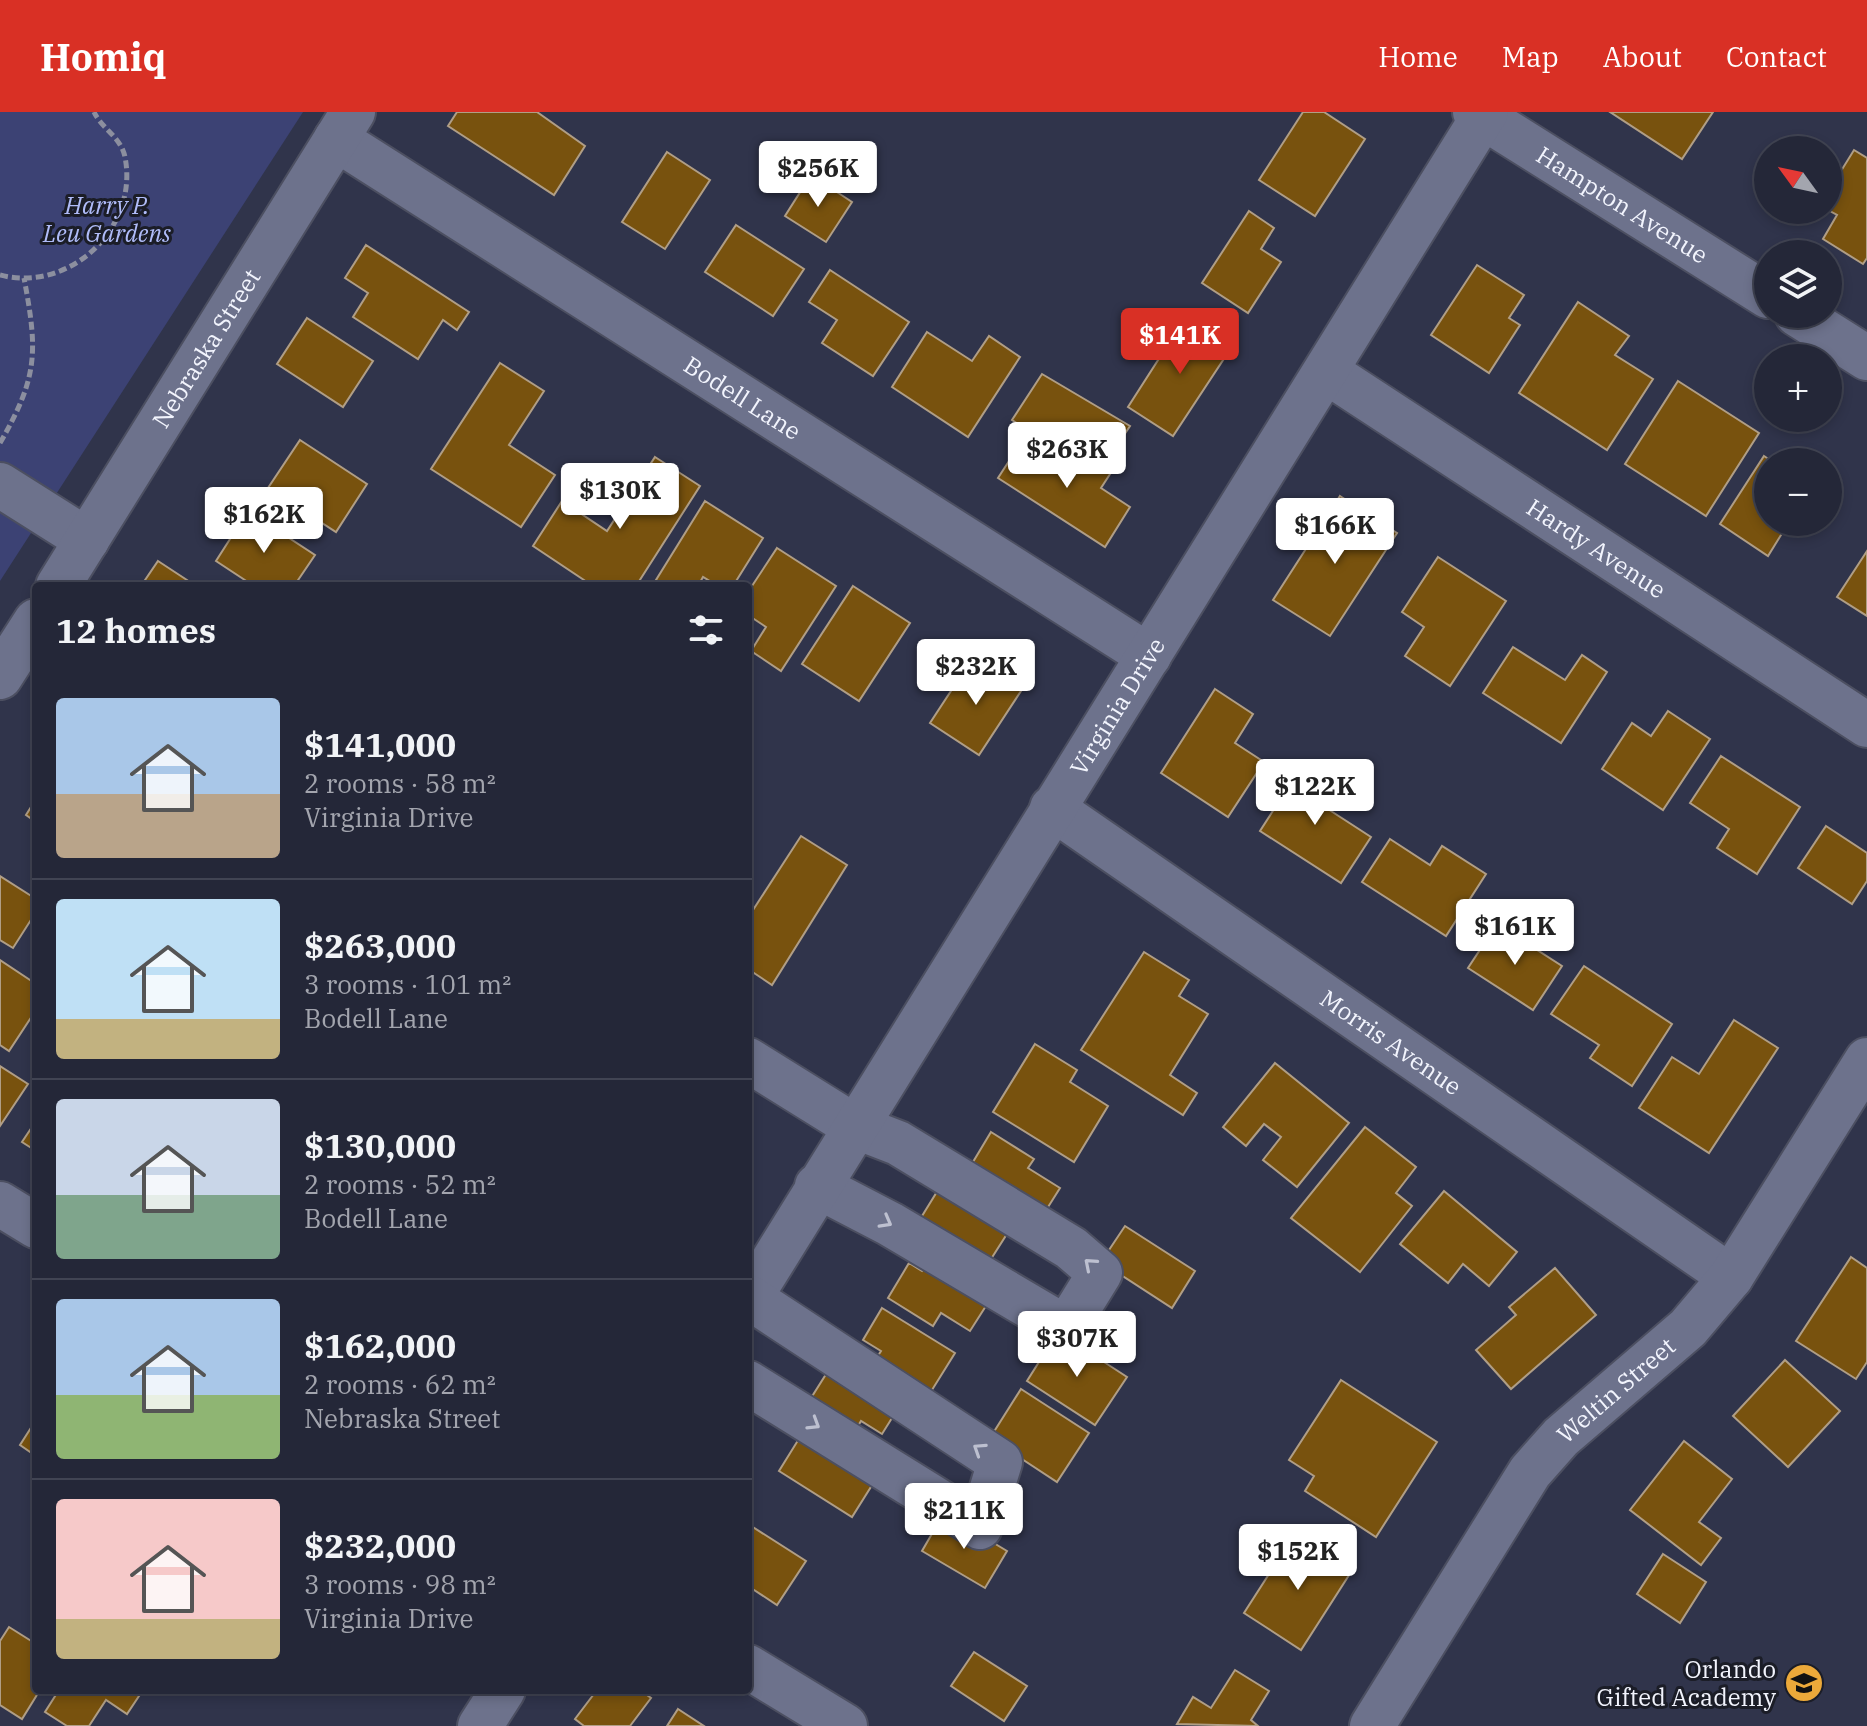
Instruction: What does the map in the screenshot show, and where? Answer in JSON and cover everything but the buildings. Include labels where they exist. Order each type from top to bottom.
[{"type":"street","name":"Hampton Avenue","points":[[1482,114],[1754,287]]},
{"type":"street","name":"Virginia Drive","points":[[752,1295],[1052,808],[1327,372],[1482,114]]},
{"type":"street","name":"Nebraska Street","points":[[61,582],[345,126]]},
{"type":"street","name":"Bodell Lane","points":[[345,126],[1149,656]]},
{"type":"street","points":[[1819,328],[1867,358]]},
{"type":"street","name":"Hardy Avenue","points":[[1327,372],[1867,725]]},
{"type":"street","points":[[0,485],[87,540]]},
{"type":"street","points":[[0,677],[32,627]]},
{"type":"street","name":"Morris Avenue","points":[[1052,808],[1731,1277]]},
{"type":"street","name":"Weltin Street","points":[[1372,1726],[1530,1472],[1561,1437],[1688,1328],[1731,1277],[1867,1060]]},
{"type":"street","points":[[752,1062],[854,1126],[898,1143],[1071,1248],[1100,1273],[1066,1328],[890,1224],[817,1186]]},
{"type":"street","points":[[0,1204],[32,1224]]},
{"type":"street","points":[[752,1302],[1000,1462],[980,1527],[752,1385]]},
{"type":"street","points":[[752,1669],[845,1726]]},
{"type":"street","points":[[480,1726],[500,1694]]},
{"type":"path","points":[[0,275],[24,278],[61,272],[84,258],[117,221],[128,181],[125,154],[115,135],[94,112]]},
{"type":"path","points":[[0,443],[25,391],[35,359],[24,278]]},
{"type":"green space","name":"Harry P. Leu Gardens","points":[[0,112],[303,112],[0,581]]},
{"type":"place","name":"Orlando Gifted Academy","points":[[1804,1683]]}]
